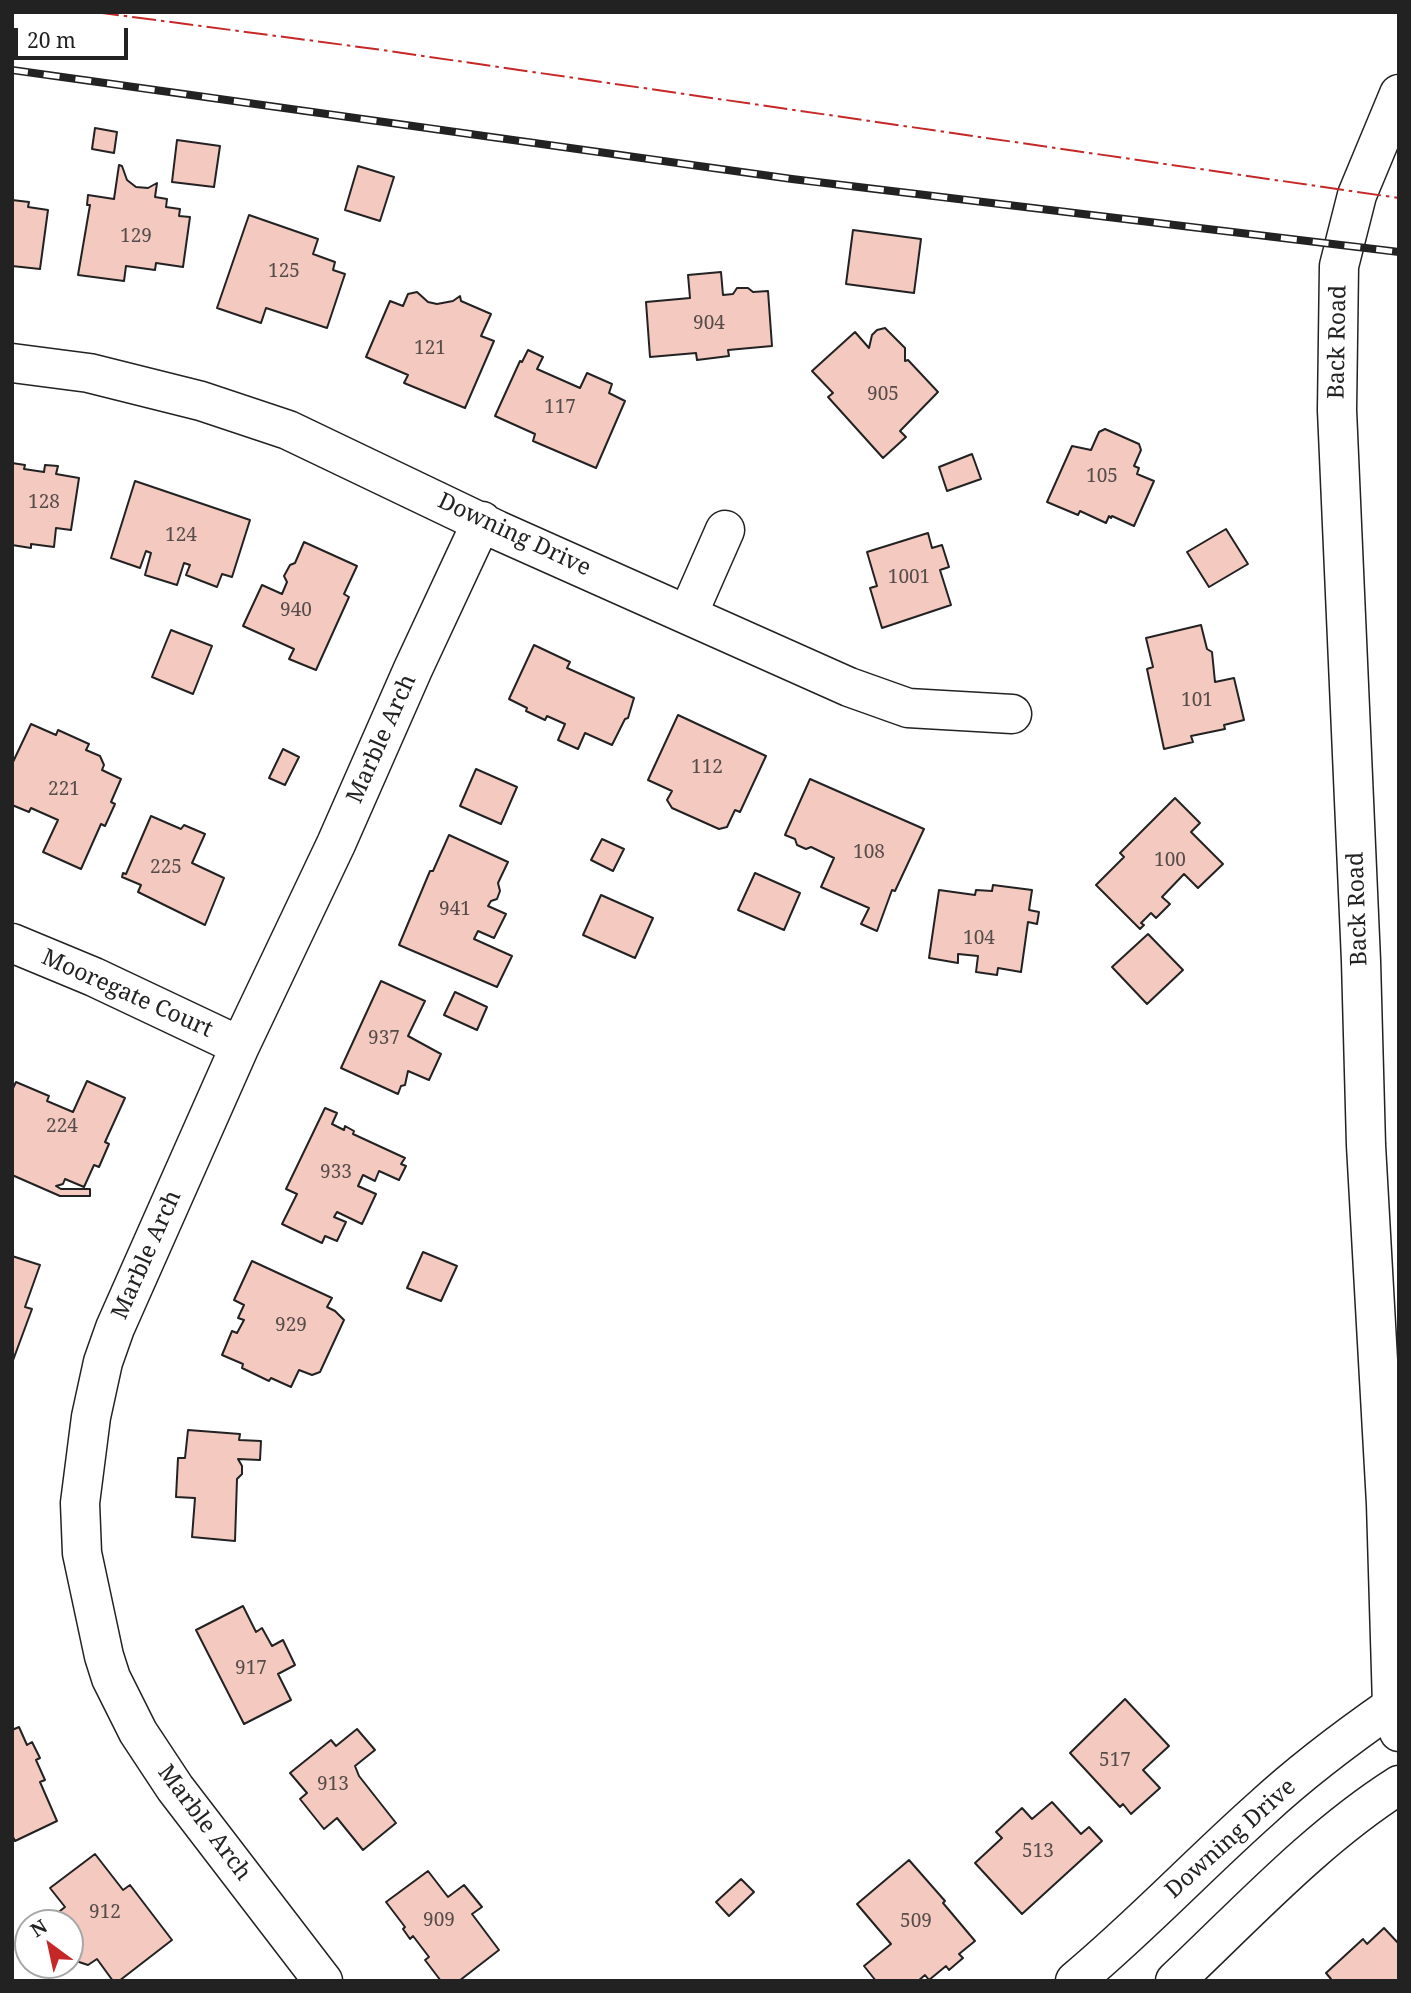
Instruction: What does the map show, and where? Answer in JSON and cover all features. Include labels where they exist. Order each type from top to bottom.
[{"type":"street","name":"Back Road","points":[[1395,1719],[1366,1145],[1361,961],[1337,410],[1339,266],[1357,195],[1399,94]]},
{"type":"street","name":"Downing Drive","points":[[12,363],[89,373],[201,401],[288,430],[849,687],[908,708],[1012,714]]},
{"type":"street","name":"Marble Arch","points":[[323,1981],[175,1788],[138,1732],[111,1678],[104,1656],[82,1553],[80,1503],[91,1417],[103,1362],[115,1328],[240,1046],[336,844],[482,521]]},
{"type":"street","points":[[688,614],[725,530]]},
{"type":"street","name":"Mooregate Court","points":[[12,943],[94,976],[240,1046]]},
{"type":"street","name":"Downing Drive","points":[[1075,1981],[1105,1956],[1261,1808],[1339,1743],[1395,1719]]},
{"type":"street","points":[[1175,1981],[1317,1847],[1377,1798],[1399,1785]]},
{"type":"building","points":[[95,128],[117,132],[114,153],[92,149]]},
{"type":"building","points":[[177,140],[220,146],[214,187],[172,182]]},
{"type":"building","points":[[119,165],[122,166],[127,180],[136,187],[148,188],[157,183],[155,197],[167,199],[166,207],[180,209],[179,216],[190,217],[183,267],[156,263],[155,270],[126,266],[124,281],[78,275],[90,205],[87,205],[88,195],[114,199]]},
{"type":"building","points":[[358,166],[394,177],[380,221],[345,210]]},
{"type":"building","points":[[12,200],[29,202],[28,207],[48,210],[40,269],[12,266]]},
{"type":"building","points":[[249,215],[318,239],[313,254],[335,262],[333,270],[345,274],[327,328],[266,308],[261,323],[217,308]]},
{"type":"building","points":[[853,230],[921,239],[914,293],[846,284]]},
{"type":"building","points":[[721,272],[723,295],[733,294],[737,288],[748,288],[753,292],[768,291],[772,346],[728,350],[729,356],[697,360],[696,353],[650,357],[646,302],[690,298],[688,275]]},
{"type":"building","points":[[417,292],[428,302],[437,304],[453,301],[460,296],[461,301],[491,314],[481,336],[494,341],[465,408],[404,383],[408,375],[366,357],[390,301],[403,306],[408,294]]},
{"type":"building","points":[[885,328],[905,348],[905,361],[908,360],[938,392],[900,431],[906,437],[883,458],[828,397],[833,393],[812,371],[855,332],[869,348],[872,335]]},
{"type":"building","points":[[528,350],[543,357],[537,369],[580,388],[587,373],[612,384],[609,393],[625,401],[596,468],[533,441],[535,434],[495,416],[520,361],[522,362]]},
{"type":"building","points":[[1105,429],[1139,444],[1141,450],[1134,466],[1139,468],[1137,474],[1154,481],[1134,526],[1112,516],[1109,516],[1106,523],[1080,511],[1078,515],[1047,502],[1072,446],[1091,450],[1099,432]]},
{"type":"building","points":[[972,454],[981,479],[947,491],[939,467]]},
{"type":"building","points":[[12,463],[25,465],[24,469],[44,472],[45,465],[58,466],[56,474],[79,478],[71,530],[56,528],[54,547],[12,545]]},
{"type":"building","points":[[135,481],[250,520],[232,577],[222,574],[217,587],[186,575],[190,565],[184,563],[177,585],[145,575],[151,553],[146,551],[140,568],[111,558]]},
{"type":"building","points":[[1226,529],[1248,564],[1209,587],[1187,552]]},
{"type":"building","points":[[928,533],[932,548],[942,545],[949,567],[940,570],[951,605],[882,628],[870,588],[877,586],[867,552]]},
{"type":"building","points":[[304,542],[357,566],[344,594],[349,597],[316,670],[289,659],[294,649],[243,626],[262,585],[282,594],[287,582],[284,576],[290,565],[295,563]]},
{"type":"building","points":[[1201,625],[1207,649],[1212,652],[1215,682],[1234,678],[1244,720],[1224,725],[1225,729],[1191,736],[1193,742],[1164,749],[1147,669],[1153,667],[1146,638]]},
{"type":"building","points":[[171,630],[212,646],[193,694],[152,677]]},
{"type":"building","points":[[534,645],[570,662],[567,668],[634,698],[628,718],[612,745],[585,733],[578,749],[558,740],[565,724],[547,716],[545,720],[509,699]]},
{"type":"building","points":[[678,715],[766,756],[740,812],[735,810],[727,827],[719,829],[672,808],[667,800],[672,791],[648,780]]},
{"type":"building","points":[[31,724],[56,735],[58,730],[89,744],[86,750],[100,756],[104,765],[102,770],[121,779],[111,802],[115,804],[105,826],[101,824],[81,869],[43,852],[58,820],[31,808],[29,812],[12,805],[12,764]]},
{"type":"building","points":[[283,749],[299,757],[285,785],[269,778]]},
{"type":"building","points":[[476,769],[517,787],[501,824],[460,806]]},
{"type":"building","points":[[810,779],[924,829],[895,891],[892,890],[877,931],[861,924],[869,908],[821,887],[834,858],[811,847],[806,849],[797,845],[795,839],[785,835]]},
{"type":"building","points":[[1175,798],[1200,823],[1191,832],[1223,864],[1198,888],[1184,874],[1162,897],[1170,904],[1156,918],[1151,913],[1141,923],[1144,925],[1140,929],[1096,885],[1124,857],[1120,853]]},
{"type":"building","points":[[151,816],[181,829],[184,825],[205,834],[192,863],[224,878],[205,925],[138,892],[141,885],[122,877],[123,873],[126,874]]},
{"type":"building","points":[[449,835],[508,862],[498,883],[500,891],[497,899],[491,901],[488,906],[506,914],[494,938],[478,931],[474,939],[512,956],[497,987],[399,945],[430,871],[433,871]]},
{"type":"building","points":[[602,839],[624,849],[613,871],[591,860]]},
{"type":"building","points":[[755,873],[800,893],[784,930],[738,910]]},
{"type":"building","points":[[993,885],[1032,890],[1029,910],[1039,912],[1037,924],[1028,922],[1021,972],[998,968],[997,975],[976,972],[978,956],[958,954],[958,963],[929,958],[939,890],[975,895],[976,890],[992,891]]},
{"type":"building","points":[[601,895],[653,918],[635,958],[583,935]]},
{"type":"building","points":[[1148,934],[1183,970],[1147,1004],[1112,967]]},
{"type":"building","points":[[381,981],[425,1001],[408,1036],[441,1054],[429,1080],[408,1071],[405,1085],[401,1086],[398,1094],[341,1068]]},
{"type":"building","points":[[455,992],[487,1007],[477,1030],[444,1015]]},
{"type":"building","points":[[87,1081],[125,1098],[105,1142],[109,1144],[99,1167],[94,1165],[84,1187],[65,1179],[63,1184],[56,1186],[61,1189],[90,1189],[90,1196],[60,1196],[12,1175],[12,1090],[16,1082],[49,1096],[47,1101],[73,1112]]},
{"type":"building","points":[[325,1108],[337,1113],[332,1124],[344,1130],[345,1126],[354,1131],[353,1134],[405,1158],[401,1164],[406,1166],[399,1180],[379,1171],[375,1181],[363,1175],[358,1186],[376,1194],[362,1224],[337,1212],[334,1217],[346,1222],[337,1241],[325,1236],[322,1243],[282,1224],[297,1194],[286,1189]]},
{"type":"building","points":[[423,1252],[457,1266],[441,1301],[407,1288]]},
{"type":"building","points":[[12,1256],[40,1265],[25,1307],[32,1309],[12,1363]]},
{"type":"building","points":[[252,1261],[332,1298],[327,1307],[344,1320],[320,1372],[312,1375],[299,1370],[291,1387],[271,1378],[269,1381],[242,1368],[243,1364],[222,1355],[232,1331],[237,1333],[244,1320],[238,1318],[244,1305],[234,1300]]},
{"type":"building","points":[[188,1430],[240,1434],[239,1440],[261,1441],[260,1460],[238,1459],[242,1474],[237,1479],[235,1541],[192,1537],[195,1498],[176,1497],[178,1458],[185,1458]]},
{"type":"building","points":[[243,1606],[256,1632],[262,1628],[272,1646],[283,1640],[295,1665],[278,1674],[291,1700],[244,1724],[196,1630]]},
{"type":"building","points":[[1125,1699],[1169,1746],[1143,1770],[1160,1788],[1131,1814],[1123,1804],[1120,1807],[1070,1753]]},
{"type":"building","points":[[19,1727],[27,1745],[32,1742],[40,1758],[36,1760],[45,1780],[40,1782],[57,1821],[15,1841],[12,1835],[12,1730]]},
{"type":"building","points":[[357,1729],[375,1750],[355,1766],[359,1776],[396,1823],[363,1850],[337,1818],[324,1829],[300,1799],[307,1793],[290,1773],[331,1740],[336,1746]]},
{"type":"building","points":[[1052,1802],[1081,1834],[1089,1827],[1102,1841],[1022,1914],[975,1863],[1002,1838],[996,1832],[1022,1808],[1032,1819]]},
{"type":"building","points":[[95,1854],[123,1890],[130,1885],[172,1940],[119,1981],[113,1981],[97,1959],[88,1965],[84,1964],[84,1909],[62,1909],[65,1907],[50,1888]]},
{"type":"building","points":[[909,1860],[975,1941],[959,1954],[963,1958],[949,1970],[946,1966],[929,1980],[925,1975],[918,1981],[876,1981],[864,1966],[891,1944],[857,1904]]},
{"type":"building","points":[[428,1871],[448,1897],[464,1885],[482,1907],[472,1914],[499,1950],[459,1981],[441,1981],[425,1960],[429,1957],[413,1936],[410,1939],[403,1929],[405,1927],[386,1902]]},
{"type":"building","points":[[741,1879],[754,1892],[729,1916],[716,1902]]},
{"type":"building","points":[[1384,1928],[1399,1944],[1399,1981],[1329,1981],[1331,1979],[1326,1973],[1363,1939],[1367,1944]]},
{"type":"railway","points":[[12,70],[792,179],[1399,252]]},
{"type":"power","points":[[95,12],[375,49],[1399,198]]}]
